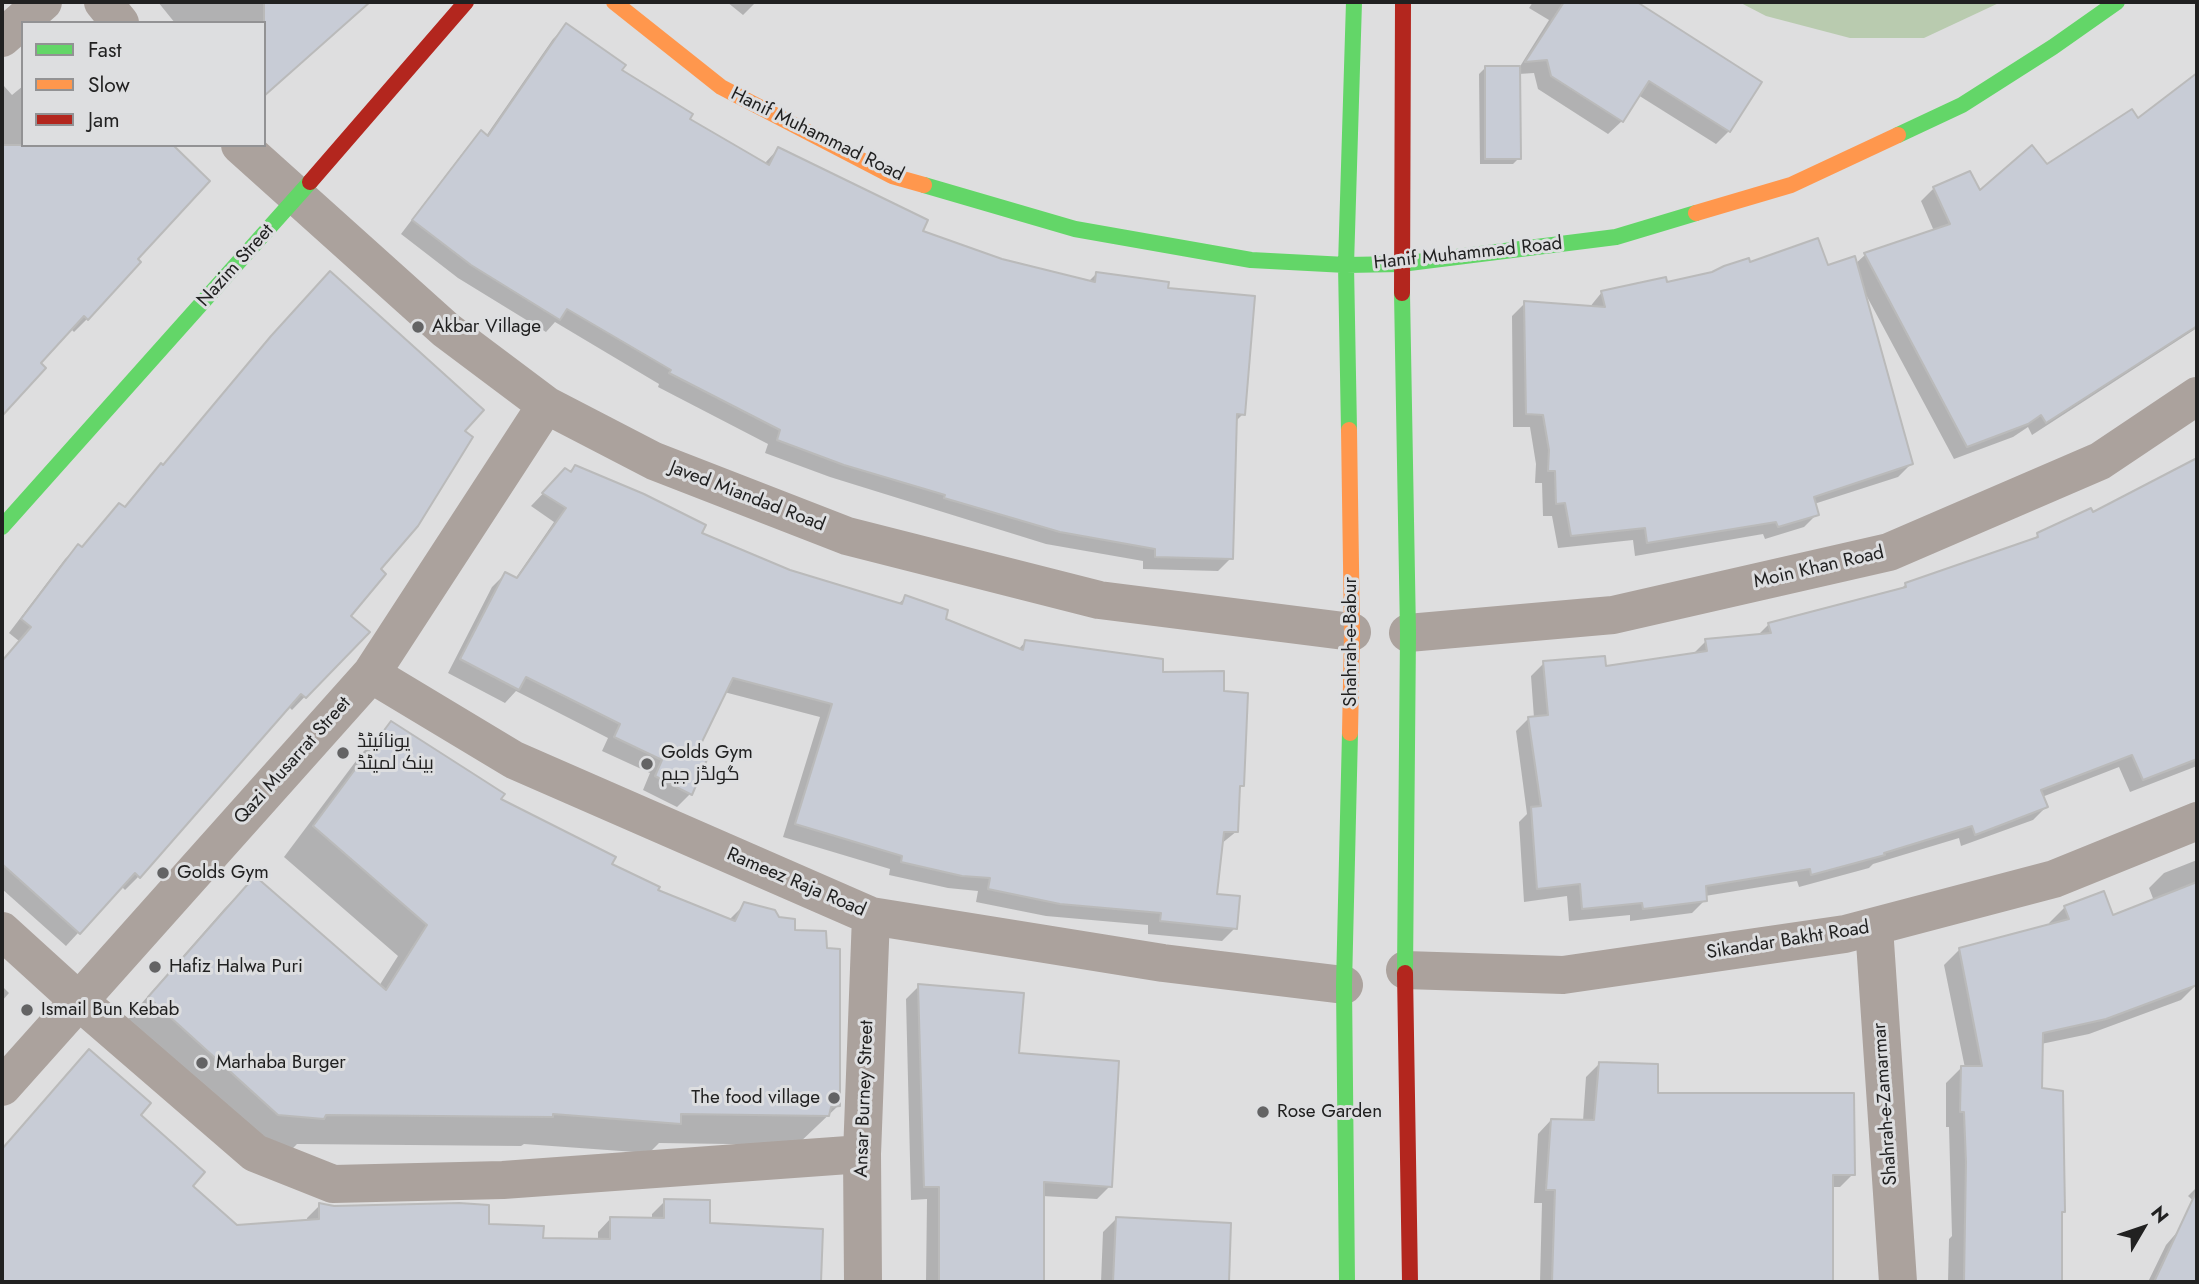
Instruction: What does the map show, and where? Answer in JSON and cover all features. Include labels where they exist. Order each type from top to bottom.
[{"type":"main road","name":"Nazim Street","points":[[2,527],[297,197],[466,2]]},
{"type":"main road","name":"Hanif Muhammad Road","points":[[614,2],[722,88],[892,176],[1075,229],[1251,260],[1346,265],[1401,264],[1616,237],[1791,185],[1962,105],[2117,2]]},
{"type":"main road","name":"Shahrah-e-Babur","points":[[1347,1282],[1344,985],[1352,632],[1346,265],[1354,2]]},
{"type":"main road","points":[[1403,2],[1401,264],[1408,633],[1405,970],[1410,1282]]},
{"type":"street","points":[[2,37],[43,2]]},
{"type":"street","points":[[103,2],[118,21]]},
{"type":"street","name":"Javed Miandad Road","points":[[242,147],[446,330],[546,405],[654,461],[847,536],[1099,600],[1352,632]]},
{"type":"street","name":"Moin Khan Road","points":[[1408,633],[1613,615],[1889,552],[2100,461],[2197,396]]},
{"type":"street","name":"Qazi Musarrat Street","points":[[2,1087],[371,674],[546,405]]},
{"type":"street","name":"Rameez Raja Road","points":[[371,674],[514,760],[871,916],[1163,963],[1344,985]]},
{"type":"street","name":"Sikandar Bakht Road","points":[[1405,970],[1563,975],[1845,934],[2054,880],[2197,821]]},
{"type":"street","name":"Ansar Burney Street","points":[[863,1282],[862,1154],[871,916]]},
{"type":"street","name":"Shahrah-e-Zamarmar","points":[[1874,927],[1898,1282]]},
{"type":"street","points":[[2,931],[255,1153],[333,1184],[503,1180],[862,1154]]},
{"type":"green space","points":[[1739,2],[2001,2],[1924,38],[1850,38],[1766,16]]},
{"type":"building","points":[[264,2],[370,2],[266,94]]},
{"type":"building","points":[[1564,2],[1637,2],[1762,82],[1730,132],[1649,81],[1623,122],[1551,76],[1547,60],[1525,62]]},
{"type":"building","points":[[566,23],[626,65],[622,70],[693,114],[690,119],[769,165],[778,147],[928,220],[923,231],[1002,259],[1095,282],[1096,272],[1169,282],[1168,288],[1255,296],[1245,415],[1237,414],[1233,559],[1155,557],[1155,549],[1060,532],[944,498],[945,495],[844,465],[777,440],[780,430],[669,373],[671,370],[567,309],[560,320],[471,265],[412,220],[481,130],[488,136]]},
{"type":"building","points":[[1485,66],[1520,66],[1521,159],[1485,159]]},
{"type":"building","points":[[2197,73],[2197,326],[2046,423],[2041,415],[2028,424],[1967,447],[1864,253],[1950,224],[1933,187],[1970,171],[1980,190],[2032,145],[2047,164],[2132,109],[2138,118]]},
{"type":"building","points":[[2,145],[175,147],[210,181],[138,259],[141,262],[88,320],[84,316],[41,363],[46,368],[2,416]]},
{"type":"building","points":[[1818,238],[1828,265],[1855,256],[1913,464],[1814,497],[1819,515],[1778,527],[1776,522],[1647,543],[1645,528],[1571,536],[1565,503],[1556,504],[1555,471],[1548,471],[1549,450],[1543,415],[1526,414],[1524,301],[1605,307],[1601,291],[1666,277],[1667,282],[1712,272]]},
{"type":"building","points":[[330,271],[484,410],[465,431],[473,437],[418,526],[381,569],[386,574],[351,616],[370,632],[306,698],[301,694],[140,878],[135,873],[80,934],[2,864],[2,661],[31,627],[21,619],[78,544],[82,547],[119,503],[125,507]]},
{"type":"building","points":[[2197,458],[2197,759],[2143,780],[2132,755],[2041,790],[2048,807],[1975,835],[1972,826],[1884,853],[1885,855],[1811,875],[1810,869],[1706,886],[1707,901],[1643,909],[1642,903],[1582,909],[1580,884],[1537,889],[1531,807],[1541,806],[1528,717],[1548,715],[1543,661],[1605,656],[1606,666],[1707,651],[1705,639],[1771,633],[1768,623],[1906,587],[1905,583],[2038,537],[2037,533],[2091,508],[2093,512]]},
{"type":"building","points":[[575,465],[644,494],[706,525],[702,533],[790,570],[902,604],[905,595],[948,610],[946,619],[1023,650],[1025,640],[1163,659],[1163,672],[1224,671],[1224,691],[1248,693],[1244,786],[1240,786],[1238,832],[1224,832],[1217,894],[1240,896],[1237,929],[1160,921],[1161,913],[1060,904],[988,889],[990,878],[962,876],[901,862],[902,856],[795,824],[832,704],[733,678],[697,752],[708,757],[692,795],[655,776],[662,760],[614,737],[620,724],[526,677],[519,690],[460,659],[505,572],[517,578],[566,508],[542,493],[565,468],[571,472]]},
{"type":"building","points":[[391,721],[505,794],[501,799],[616,857],[612,864],[660,887],[658,890],[735,921],[744,902],[775,910],[779,917],[795,919],[795,930],[826,931],[827,948],[840,949],[840,1106],[831,1107],[829,1116],[681,1114],[681,1124],[553,1114],[553,1117],[326,1115],[324,1119],[278,1115],[148,997],[255,876],[386,990],[427,925],[313,826]]},
{"type":"building","points":[[2197,882],[2197,985],[2106,1019],[2043,1033],[2042,1088],[2063,1091],[2065,1212],[2062,1212],[2062,1282],[1964,1282],[1966,1162],[1964,1112],[1960,1112],[1961,1066],[1982,1066],[1959,948],[2069,919],[2064,906],[2104,891],[2113,915]]},
{"type":"building","points":[[918,984],[1024,993],[1019,1053],[1119,1061],[1112,1187],[1044,1182],[1044,1282],[939,1282],[939,1187],[924,1187]]},
{"type":"building","points":[[89,1049],[151,1103],[141,1115],[205,1172],[193,1186],[237,1225],[319,1219],[319,1203],[334,1206],[459,1203],[489,1205],[489,1224],[544,1226],[543,1238],[610,1239],[610,1217],[664,1218],[664,1199],[710,1200],[710,1223],[823,1229],[821,1282],[2,1282],[2,1149]]},
{"type":"building","points":[[1599,1062],[1658,1064],[1658,1093],[1854,1093],[1855,1175],[1833,1175],[1833,1282],[1552,1282],[1555,1190],[1546,1190],[1551,1119],[1594,1120]]},
{"type":"building","points":[[2197,1190],[2197,1282],[2154,1282]]},
{"type":"building","points":[[1116,1217],[1231,1223],[1229,1282],[1113,1282]]},
{"type":"traffic: fast","points":[[1349,430],[1346,265],[1354,2]]},
{"type":"traffic: fast","points":[[1898,135],[1962,105],[2117,2]]},
{"type":"traffic: fast","points":[[2,527],[310,182]]},
{"type":"traffic: fast","points":[[924,185],[1075,229],[1251,260],[1346,265],[1401,264],[1616,237],[1696,213]]},
{"type":"traffic: fast","points":[[1402,293],[1408,633],[1405,973]]},
{"type":"traffic: fast","points":[[1347,1282],[1344,985],[1350,733]]},
{"type":"traffic: slow","points":[[614,2],[721,87],[892,176],[924,185]]},
{"type":"traffic: slow","points":[[1696,213],[1791,185],[1898,135]]},
{"type":"traffic: slow","points":[[1349,430],[1352,632],[1350,733]]},
{"type":"traffic: jam","points":[[310,182],[466,2]]},
{"type":"traffic: jam","points":[[1402,293],[1403,2]]},
{"type":"traffic: jam","points":[[1405,973],[1410,1282]]},
{"type":"place","name":"Akbar Village","points":[[418,327]]},
{"type":"place","name":"یونائیٹڈ بینک لمیٹڈ","points":[[343,753]]},
{"type":"place","name":"Golds Gym گولڈز جیم","points":[[647,764]]},
{"type":"place","name":"Golds Gym","points":[[163,873]]},
{"type":"place","name":"Hafiz Halwa Puri","points":[[155,967]]},
{"type":"place","name":"Ismail Bun Kebab","points":[[27,1010]]},
{"type":"place","name":"Marhaba Burger","points":[[202,1063]]},
{"type":"place","name":"The food village","points":[[834,1098]]},
{"type":"place","name":"Rose Garden","points":[[1263,1112]]}]
